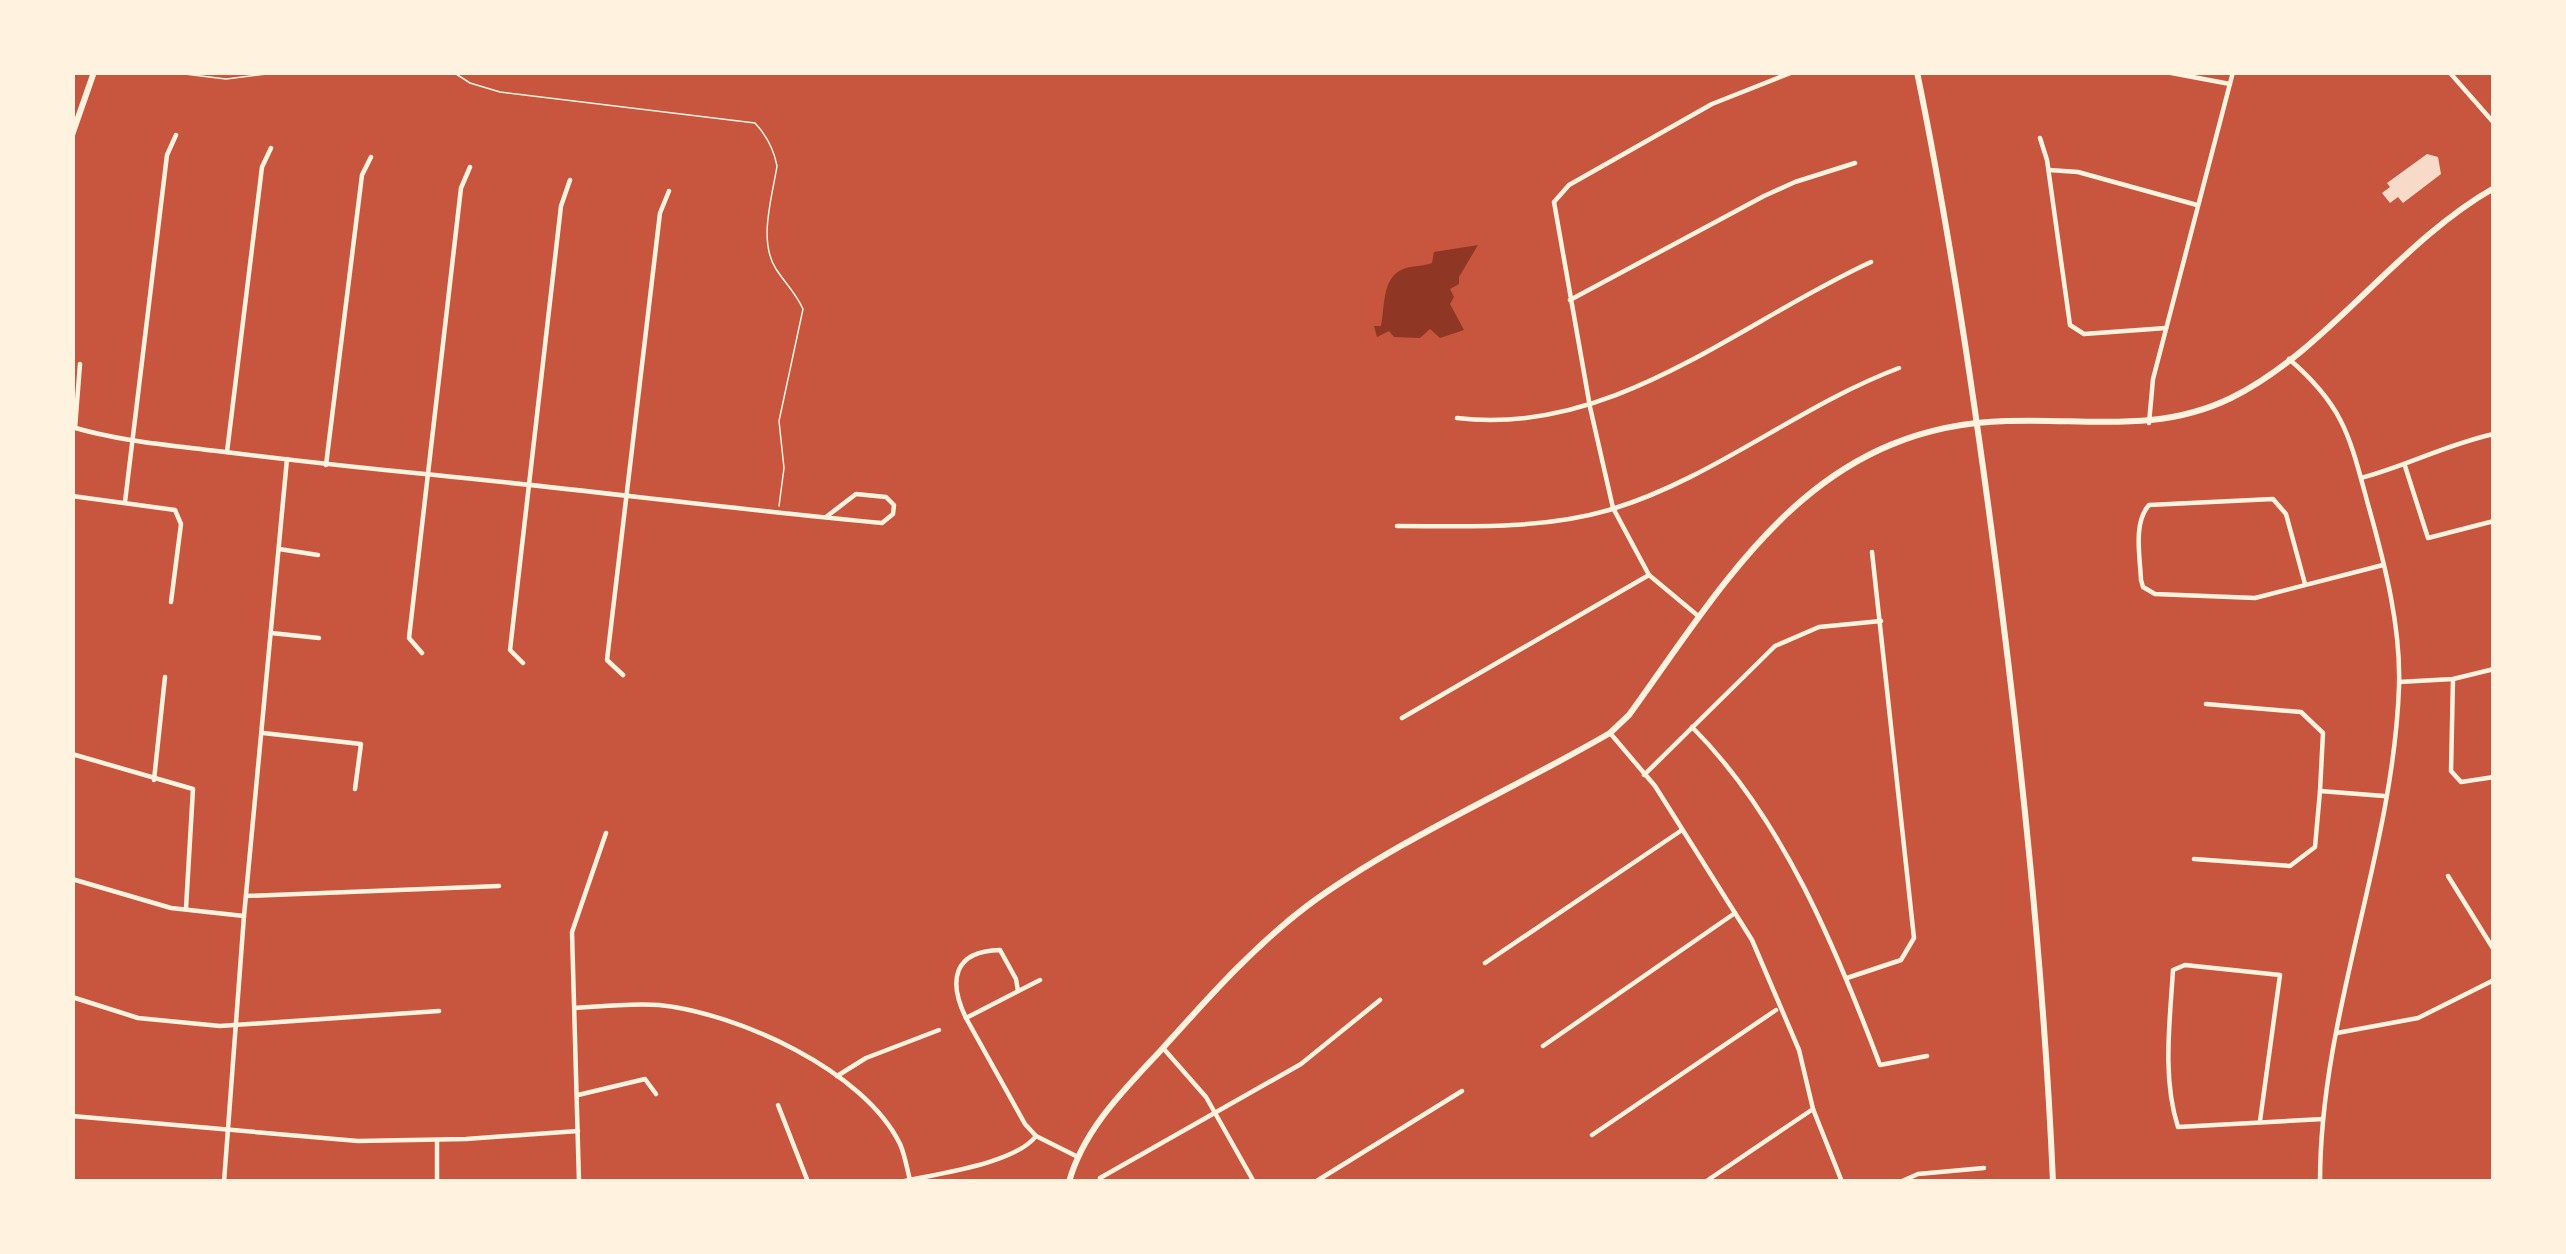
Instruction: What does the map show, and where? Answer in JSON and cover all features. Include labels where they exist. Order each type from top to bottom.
[{"type":"street","points":[[72,135],[93,73],[80,72]]},
{"type":"street","points":[[1700,617],[1648,575],[1613,508],[1553,214],[1556,196],[1712,104],[1793,72]]},
{"type":"street","points":[[1917,72],[1978,424],[2024,796],[2053,1182]]},
{"type":"street","points":[[2166,72],[2230,84]]},
{"type":"street","points":[[2150,423],[2153,379],[2233,72]]},
{"type":"street","points":[[2451,74],[2494,123]]},
{"type":"street","points":[[125,502],[167,154],[176,135]]},
{"type":"street","points":[[2040,138],[2049,170],[2070,325],[2084,334],[2166,328]]},
{"type":"street","points":[[227,452],[262,167],[272,148]]},
{"type":"street","points":[[326,465],[362,175],[371,157]]},
{"type":"street","points":[[1570,301],[1764,196],[1855,163]]},
{"type":"street","points":[[422,653],[409,638],[461,188],[470,167]]},
{"type":"street","points":[[2049,170],[2060,168],[2197,206]]},
{"type":"street","points":[[523,663],[510,650],[526,484],[561,206],[570,180]]},
{"type":"street","points":[[1070,1182],[1078,1157],[1114,1101],[1239,966],[1308,905],[1421,835],[1610,733],[1629,715],[1758,538],[1835,474],[1901,441],[1978,424],[2011,420],[2150,423],[2198,412],[2233,397],[2289,359],[2421,240],[2494,188]]},
{"type":"street","points":[[623,675],[608,660],[660,212],[669,191]]},
{"type":"street","points":[[1457,418],[1510,421],[1590,407],[1640,386],[1796,298],[1871,262]]},
{"type":"street","points":[[2289,359],[2313,379],[2339,413],[2383,565],[2394,617],[2399,682],[2384,796],[2323,1119],[2320,1182]]},
{"type":"street","points":[[80,364],[73,428],[132,440],[326,465],[882,523],[893,514],[894,505],[886,497],[856,494],[826,517]]},
{"type":"street","points":[[1397,526],[1488,527],[1613,508],[1686,479],[1839,393],[1899,368]]},
{"type":"street","points":[[2361,478],[2405,466],[2431,451],[2494,434]]},
{"type":"street","points":[[224,1182],[287,459]]},
{"type":"street","points":[[2405,466],[2428,538],[2494,521]]},
{"type":"street","points":[[72,496],[170,507],[178,514],[181,524],[171,602]]},
{"type":"street","points":[[2305,584],[2287,514],[2278,502],[2149,505],[2144,509],[2141,580],[2150,592],[2245,599],[2383,565]]},
{"type":"street","points":[[279,549],[318,555]]},
{"type":"street","points":[[1847,978],[1901,959],[1914,938],[1872,552]]},
{"type":"street","points":[[1402,718],[1648,575]]},
{"type":"street","points":[[1644,775],[1754,662],[1796,634],[1882,621]]},
{"type":"street","points":[[271,633],[319,638]]},
{"type":"street","points":[[2399,682],[2452,679],[2494,669]]},
{"type":"street","points":[[154,780],[165,676]]},
{"type":"street","points":[[2452,679],[2451,771],[2462,782],[2494,776]]},
{"type":"street","points":[[2194,859],[2290,866],[2315,847],[2320,790],[2323,733],[2301,712],[2206,704]]},
{"type":"street","points":[[1692,727],[1782,848],[1847,978],[1880,1065],[1927,1056]]},
{"type":"street","points":[[261,733],[361,744],[356,789]]},
{"type":"street","points":[[1610,733],[1682,830],[1774,985],[1778,1009],[1799,1050],[1814,1109],[1842,1182]]},
{"type":"street","points":[[72,754],[154,780],[189,785],[196,798],[187,908]]},
{"type":"street","points":[[2320,790],[2384,796]]},
{"type":"street","points":[[1485,963],[1682,830]]},
{"type":"street","points":[[579,1182],[572,932],[606,833]]},
{"type":"street","points":[[2448,877],[2494,950]]},
{"type":"street","points":[[72,879],[145,902],[244,916]]},
{"type":"street","points":[[246,896],[500,886]]},
{"type":"street","points":[[1543,1046],[1736,914]]},
{"type":"street","points":[[1018,991],[1000,950],[970,958],[956,974],[956,998],[1025,1124],[1036,1136],[1078,1157]]},
{"type":"street","points":[[2260,1121],[2280,975],[2185,964],[2173,970],[2168,1028],[2178,1127],[2323,1119]]},
{"type":"street","points":[[966,1018],[1040,980]]},
{"type":"street","points":[[2337,1033],[2418,1018],[2494,980]]},
{"type":"street","points":[[72,998],[138,1018],[236,1026],[439,1011]]},
{"type":"street","points":[[1100,1178],[1301,1064],[1380,1000]]},
{"type":"street","points":[[575,1008],[653,1004],[722,1018],[783,1042],[837,1076],[900,1144],[910,1180]]},
{"type":"street","points":[[1592,1135],[1778,1009]]},
{"type":"street","points":[[837,1076],[866,1058],[939,1030]]},
{"type":"street","points":[[1163,1048],[1183,1066],[1216,1114],[1254,1182]]},
{"type":"street","points":[[578,1095],[644,1079],[656,1094]]},
{"type":"street","points":[[1315,1182],[1462,1091]]},
{"type":"street","points":[[778,1105],[808,1182]]},
{"type":"street","points":[[1705,1182],[1814,1109]]},
{"type":"street","points":[[72,1115],[316,1139],[437,1140],[578,1131]]},
{"type":"street","points":[[901,1182],[1001,1158],[1036,1136]]},
{"type":"street","points":[[437,1140],[437,1182]]},
{"type":"street","points":[[1900,1182],[1918,1174],[1984,1168]]},
{"type":"path","points":[[168,72],[226,79],[283,72]]},
{"type":"path","points":[[453,72],[500,92],[755,123],[760,128],[777,166],[767,244],[774,267],[803,308],[779,421],[784,468],[778,513]]},
{"type":"shaded area","points":[[1478,245],[1459,284],[1450,289],[1454,297],[1450,304],[1464,330],[1440,338],[1430,329],[1420,338],[1394,337],[1389,331],[1377,337],[1374,326],[1381,326],[1387,287],[1395,274],[1432,263],[1434,252]]},
{"type":"building","points":[[2427,154],[2438,157],[2441,174],[2403,203],[2398,197],[2390,203],[2382,193],[2390,187],[2387,183]]}]
